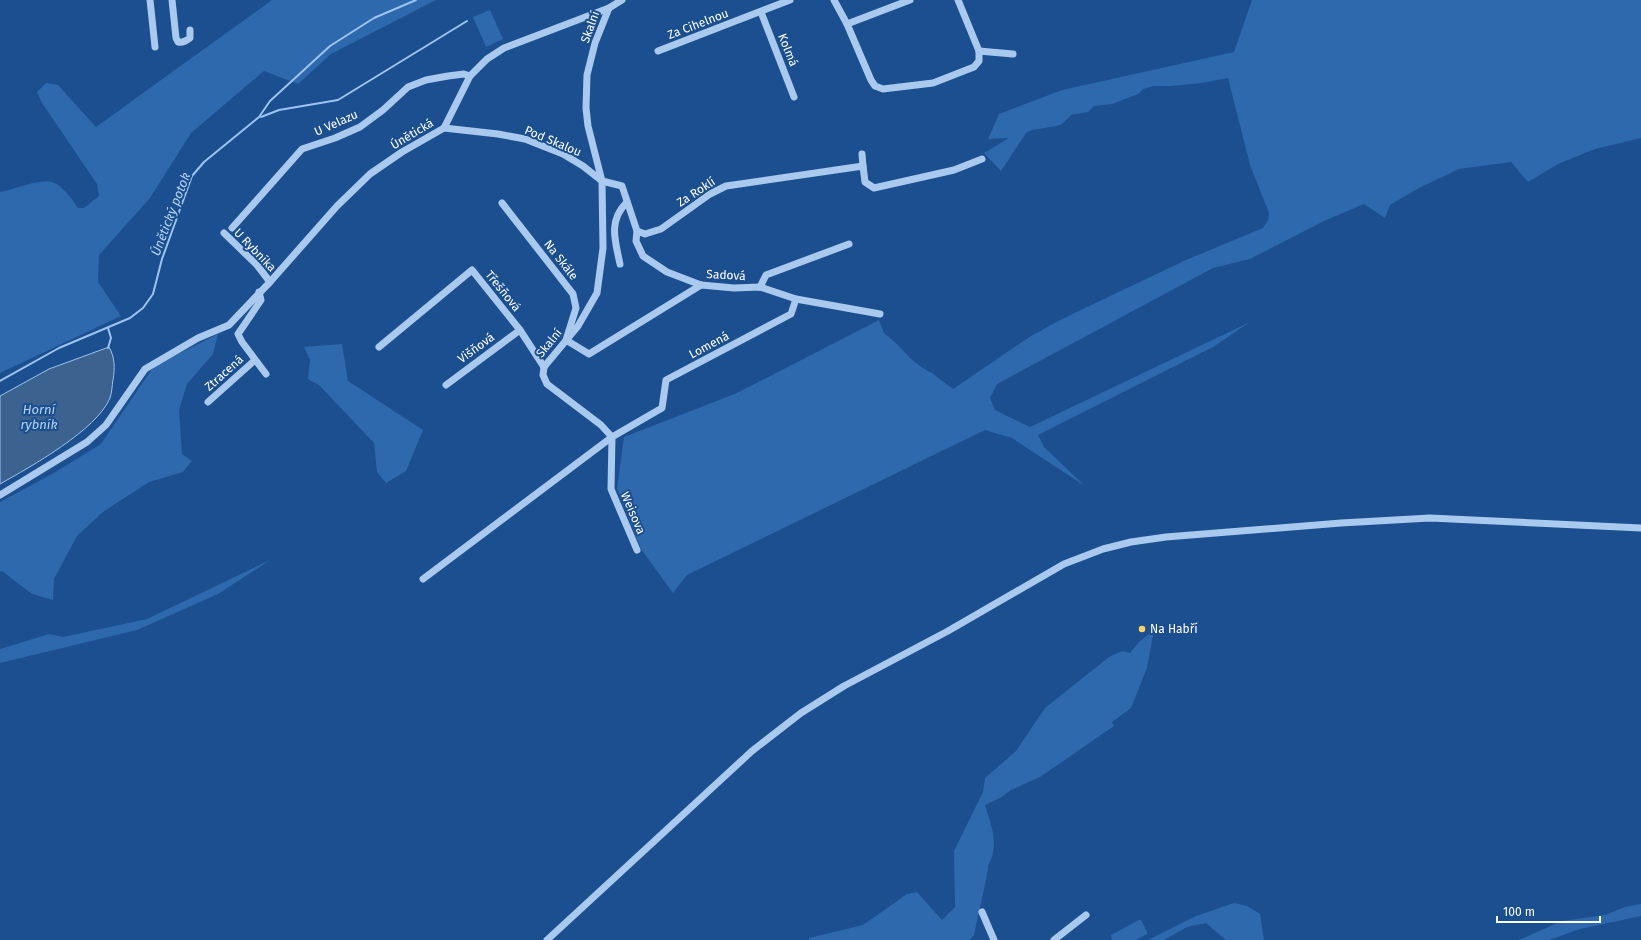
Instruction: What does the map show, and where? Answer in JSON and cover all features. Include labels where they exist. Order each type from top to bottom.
[{"type":"street","points":[[150,0],[155,48]]},
{"type":"street","points":[[172,0],[176,38],[178,42],[182,43],[190,38],[190,30]]},
{"type":"street","name":"Únětická","points":[[0,495],[87,442],[106,425],[145,369],[198,338],[229,325],[338,206],[370,174],[402,152],[444,128],[470,76],[487,59],[504,48],[609,8],[622,0]]},
{"type":"street","name":"Za Cihelnou","points":[[658,51],[790,0]]},
{"type":"street","points":[[834,0],[847,24],[871,80],[875,86],[883,89],[933,83],[974,67],[979,61],[979,51],[958,0]]},
{"type":"street","points":[[847,24],[910,0]]},
{"type":"street","name":"Skalní","points":[[609,8],[595,42],[587,75],[586,108],[588,126],[602,181],[603,248],[597,293],[578,326],[544,367],[543,375],[546,384],[602,425],[612,437]]},
{"type":"street","name":"Kolmá","points":[[761,12],[794,96]]},
{"type":"street","points":[[979,51],[1013,54]]},
{"type":"street","name":"U Velazu","points":[[232,228],[302,149],[336,138],[360,127],[383,110],[408,87],[426,80],[448,76],[464,74],[470,76]]},
{"type":"street","name":"Pod Skalou","points":[[444,128],[498,134],[525,139],[562,154],[583,166],[602,181]]},
{"type":"street","points":[[862,154],[865,182],[874,188],[954,170],[982,159]]},
{"type":"street","name":"Za Roklí","points":[[637,231],[645,234],[661,229],[710,194],[726,186],[864,166]]},
{"type":"street","points":[[602,181],[622,186],[637,231],[636,241],[643,256],[668,272],[701,285]]},
{"type":"street","points":[[620,264],[614,234],[615,220],[620,209],[627,202]]},
{"type":"street","name":"Na Skále","points":[[502,203],[573,294],[576,308],[566,340]]},
{"type":"street","name":"U Rybníka","points":[[224,234],[256,265],[270,282]]},
{"type":"street","name":"Sadová","points":[[566,340],[589,354],[701,285],[734,288],[760,287],[766,276],[849,244]]},
{"type":"street","name":"Třešňová","points":[[379,347],[472,270],[520,330],[544,367]]},
{"type":"street","points":[[760,287],[796,299],[880,314]]},
{"type":"street","name":"Ztracená","points":[[259,292],[261,300],[238,334],[242,342],[266,374]]},
{"type":"street","name":"Lomená","points":[[612,437],[662,408],[666,380],[791,314],[796,299]]},
{"type":"street","name":"Višňová","points":[[446,385],[520,330]]},
{"type":"street","name":"Ztracená","points":[[208,402],[255,360]]},
{"type":"street","points":[[423,579],[612,437]]},
{"type":"street","name":"Weisova","points":[[612,437],[611,489],[637,550]]},
{"type":"street","points":[[547,940],[752,751],[801,713],[844,686],[948,632],[1064,564],[1090,554],[1131,542],[1166,537],[1341,523],[1430,518],[1641,528]]},
{"type":"street","points":[[982,912],[994,940]]},
{"type":"street","points":[[1054,940],[1086,915]]},
{"type":"shaded area","points":[[272,0],[436,0],[331,54],[298,84],[264,71],[191,133],[150,198],[99,255],[98,282],[121,316],[0,373],[0,192],[33,183],[47,181],[56,184],[63,189],[78,208],[84,208],[99,196],[97,184],[42,103],[37,92],[46,83],[58,85],[96,127]]},
{"type":"shaded area","points":[[1252,0],[1641,0],[1641,138],[1595,149],[1558,164],[1528,182],[1511,162],[1459,169],[1419,188],[1390,205],[1385,218],[1364,204],[1324,221],[1250,259],[1213,268],[997,384],[990,398],[995,410],[1030,427],[1250,322],[1213,347],[1038,435],[1044,447],[1085,486],[1012,438],[985,430],[687,575],[673,593],[641,549],[617,489],[624,437],[737,393],[879,320],[884,333],[912,360],[953,389],[1031,336],[1064,318],[1186,260],[1263,228],[1268,220],[1269,213],[1250,165],[1228,78],[1202,83],[1154,86],[1143,89],[1138,94],[1112,104],[1094,106],[1088,112],[1071,115],[1062,124],[1057,126],[1032,130],[1026,133],[1001,171],[984,153],[1009,138],[988,139],[999,114],[1062,90],[1234,52]]},
{"type":"shaded area","points":[[490,10],[503,39],[486,47],[473,17]]},
{"type":"shaded area","points":[[218,334],[213,354],[187,384],[179,410],[182,454],[192,461],[183,472],[149,482],[103,512],[77,536],[54,579],[53,600],[32,594],[2,571],[0,572],[0,502],[52,474],[101,444],[154,366]]},
{"type":"shaded area","points":[[342,344],[348,381],[423,430],[406,471],[386,483],[377,472],[374,443],[320,386],[308,379],[310,360],[304,347]]},
{"type":"shaded area","points":[[272,559],[218,594],[137,630],[0,663],[0,649],[49,634],[63,637],[147,619]]},
{"type":"shaded area","points":[[1154,630],[1147,668],[1131,708],[1112,722],[1114,726],[1040,777],[1011,790],[1000,798],[985,805],[992,828],[994,843],[992,858],[988,866],[985,887],[974,935],[970,940],[809,940],[809,938],[863,925],[907,894],[917,892],[942,920],[955,907],[954,851],[983,792],[985,778],[1016,751],[1045,708],[1109,657],[1122,651],[1130,653],[1139,642]]},
{"type":"shaded area","points":[[1234,903],[1247,906],[1260,914],[1264,940],[1226,940],[1206,923],[1187,927],[1164,940],[1148,940],[1196,916]]},
{"type":"shaded area","points":[[1641,904],[1641,916],[1580,929],[1549,940],[1519,940],[1562,921],[1605,915],[1625,907]]},
{"type":"shaded area","points":[[1141,920],[1147,934],[1136,940],[1112,940],[1111,935]]},
{"type":"water","name":"Horní rybník","points":[[109,347],[113,359],[114,376],[110,398],[103,410],[92,423],[61,447],[0,484],[0,396],[49,369]]},
{"type":"waterway","name":"Únětický potok","points":[[0,381],[59,348],[130,318],[143,308],[153,294],[162,259],[192,176],[204,162],[259,117],[270,101],[330,46],[374,18],[416,0]]},
{"type":"waterway","points":[[261,117],[279,110],[338,100],[467,21]]},
{"type":"waterway","points":[[108,328],[111,338],[108,348]]},
{"type":"place","name":"Na Habří","points":[[1142,629]]}]
